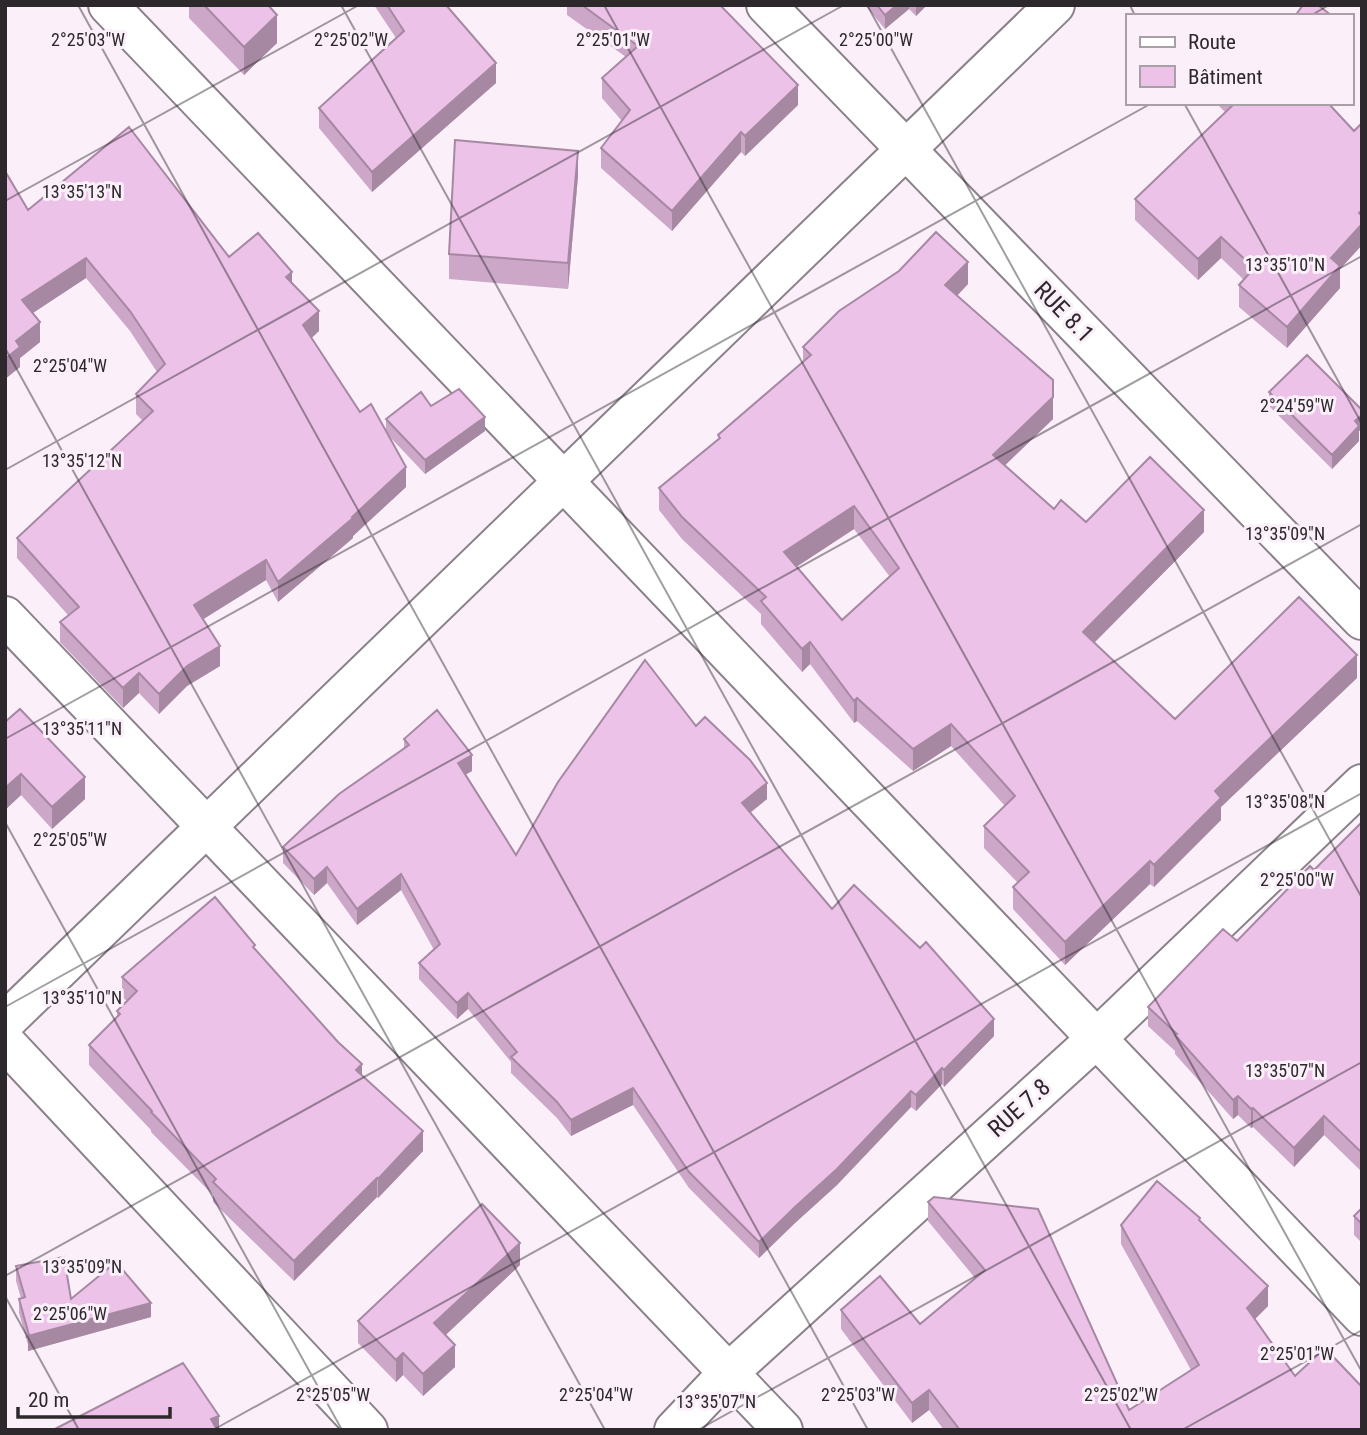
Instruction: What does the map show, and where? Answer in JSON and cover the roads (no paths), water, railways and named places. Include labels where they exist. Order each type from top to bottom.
[{"type":"street","points":[[108,5],[1362,1316]]},
{"type":"street","name":"RUE 8.1","points":[[766,5],[1362,620]]},
{"type":"street","points":[[5,1022],[1055,5]]},
{"type":"street","points":[[5,616],[783,1430]]},
{"type":"street","name":"RUE 7.8","points":[[674,1430],[728,1373],[1096,1039],[1362,784]]},
{"type":"street","points":[[5,1042],[368,1430]]}]
